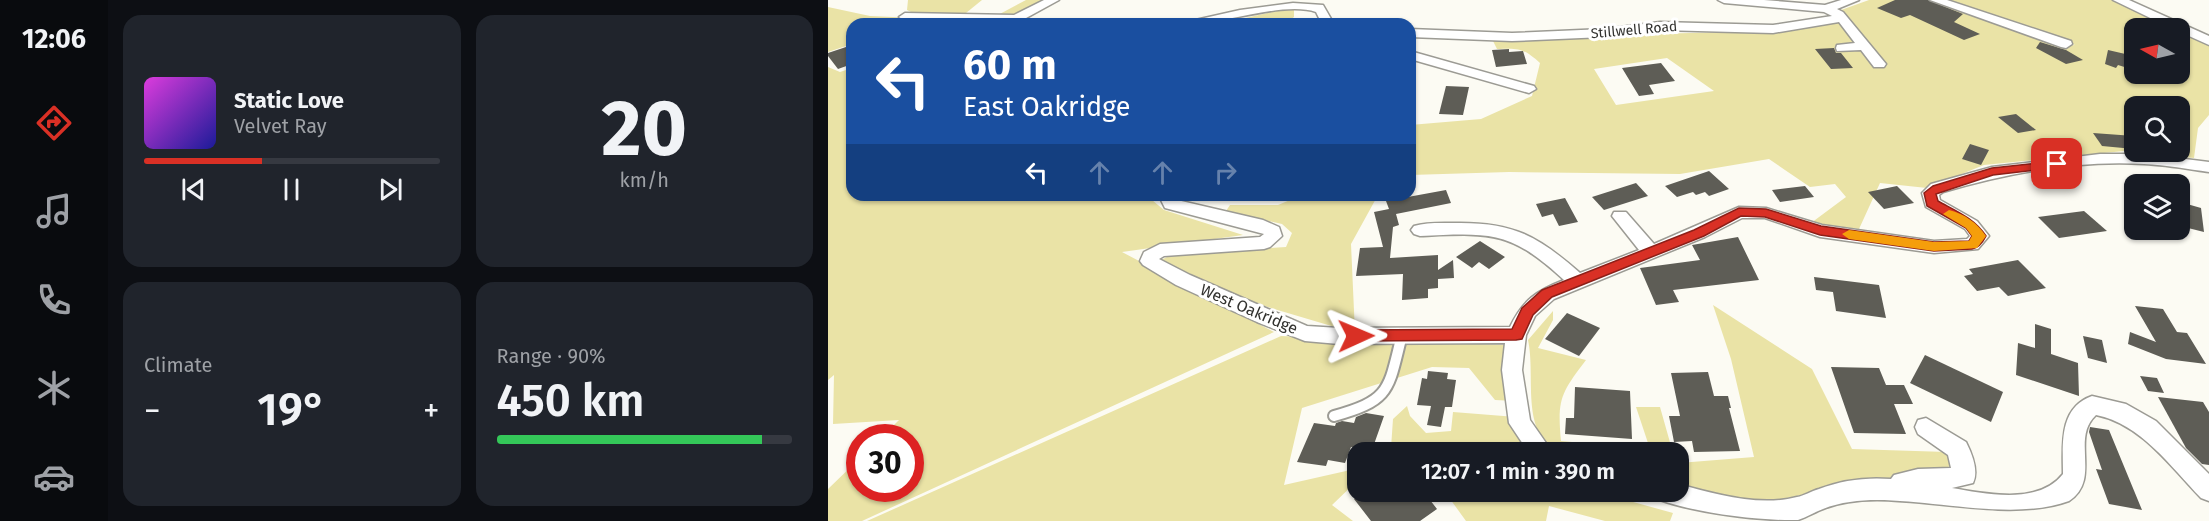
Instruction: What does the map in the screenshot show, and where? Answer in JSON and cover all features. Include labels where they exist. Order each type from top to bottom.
[{"type":"street","points":[[1018,18],[1053,0]]},
{"type":"street","points":[[1724,0],[1826,9],[1839,15],[1879,64]]},
{"type":"street","points":[[1826,9],[1853,0]]},
{"type":"street","points":[[1936,0],[2066,44]]},
{"type":"street","points":[[2119,0],[2209,41]]},
{"type":"street","points":[[1217,18],[1281,1],[1309,3],[1319,8],[1323,18]]},
{"type":"street","name":"Stillwell Road","points":[[1416,33],[1512,37],[1604,33],[1660,26],[1773,29],[1837,19],[1839,15]]},
{"type":"street","points":[[906,17],[927,18]]},
{"type":"street","points":[[1842,48],[1864,46]]},
{"type":"street","points":[[1416,57],[1529,89]]},
{"type":"street","points":[[1534,442],[1520,423],[1512,370],[1516,334],[1527,312],[1547,294],[1699,233],[1739,212],[1766,213],[1820,231],[1934,247],[1972,245],[1980,236],[1971,225],[1932,203],[1930,193],[1937,188],[1992,172],[2100,159],[2145,159],[2209,167]]},
{"type":"street","name":"West Oakridge","points":[[1170,201],[1171,204],[1263,226],[1273,231],[1273,236],[1264,243],[1160,250],[1150,256],[1149,261],[1183,280],[1305,333],[1339,336],[1516,334]]},
{"type":"street","points":[[1620,216],[1651,252]]},
{"type":"street","points":[[1420,230],[1475,229],[1506,232],[1530,242],[1579,283]]},
{"type":"street","points":[[1689,498],[1758,511],[1797,509],[1819,499],[1846,492],[1878,489],[1979,503],[2012,505],[2045,501],[2062,492],[2075,477],[2072,431],[2081,413],[2092,405],[2118,410],[2148,428],[2209,490]]},
{"type":"street","points":[[1900,492],[1902,482],[1914,478],[1948,480],[1965,476],[1964,464],[1958,449],[1926,427]]},
{"type":"lane","points":[[1334,416],[1365,407],[1381,396],[1402,335]]},
{"type":"shaded area","points":[[908,0],[982,0],[966,13],[996,16],[1026,0],[1049,0],[1012,18],[916,18],[919,16],[907,10]]},
{"type":"shaded area","points":[[1869,0],[1927,0],[2064,46],[2075,45],[1945,0],[2114,0],[2154,18],[2124,18],[2124,84],[2190,84],[2190,35],[2209,44],[2209,115],[2198,128],[2194,158],[2190,158],[2190,96],[2124,96],[2124,151],[1984,165],[1927,188],[1880,183],[1859,229],[1811,223],[1846,197],[1835,184],[1810,187],[1769,159],[1680,174],[1509,172],[1416,175],[1416,124],[1481,119],[1532,96],[1540,63],[1520,50],[1497,49],[1493,41],[1524,37],[1773,31],[1846,18],[1841,10]],"holes":[[[1667,58],[1714,91],[1616,105],[1594,69]]]},
{"type":"shaded area","points":[[828,7],[870,16],[915,18],[846,18],[846,46],[828,52]]},
{"type":"shaded area","points":[[1294,7],[1293,18],[1245,18]]},
{"type":"shaded area","points":[[828,67],[840,72],[846,70],[846,201],[1153,201],[1164,210],[1243,235],[1122,252],[1274,332],[924,493],[924,424],[895,424],[899,420],[833,424],[834,375],[828,380]]},
{"type":"shaded area","points":[[1288,201],[1375,201],[1351,244],[1355,333],[1231,296],[1159,261],[1171,255],[1286,247],[1292,233],[1282,224],[1226,211],[1230,205],[1278,205]]},
{"type":"shaded area","points":[[1713,305],[1812,369],[1852,449],[1947,452],[1953,464],[1942,471],[1900,472],[1888,487],[1820,491],[1773,501],[1717,497],[1689,491],[1689,462],[1754,457],[1731,359]]},
{"type":"shaded area","points":[[1553,311],[1553,320],[1538,348],[1586,360],[1566,389],[1561,406],[1561,441],[1572,442],[1544,442],[1538,431],[1532,402],[1528,340]]},
{"type":"shaded area","points":[[1281,336],[1505,345],[1515,401],[1495,400],[1469,368],[1432,367],[1302,408],[1284,485],[1347,470],[1347,491],[1332,505],[1353,521],[867,521],[910,502],[924,502],[924,496]]},
{"type":"shaded area","points":[[1407,406],[1410,416],[1426,433],[1451,431],[1453,412],[1516,417],[1528,442],[1391,442],[1393,419]]},
{"type":"shaded area","points":[[1636,407],[1660,407],[1670,442],[1648,442]]},
{"type":"shaded area","points":[[846,472],[846,502],[903,502],[862,521],[828,521],[828,489]]},
{"type":"shaded area","points":[[1452,502],[1633,502],[1673,513],[1670,521],[1605,521],[1549,506],[1546,521],[1466,521]]},
{"type":"building","points":[[1895,0],[1928,0],[1963,14],[1954,22],[1980,34],[1964,40],[1910,15],[1901,18],[1877,8]]},
{"type":"building","points":[[2040,42],[2066,50],[2083,60],[2066,64],[2036,48]]},
{"type":"building","points":[[846,47],[846,66],[838,69],[828,53]]},
{"type":"building","points":[[1834,48],[1836,53],[1841,53],[1853,68],[1831,69],[1815,49]]},
{"type":"building","points":[[1509,49],[1509,52],[1523,51],[1527,64],[1496,67],[1492,50]]},
{"type":"building","points":[[2108,50],[2124,54],[2124,67],[2118,65],[2116,68],[2105,64]]},
{"type":"building","points":[[1661,63],[1675,81],[1649,85],[1654,94],[1639,96],[1622,68]]},
{"type":"building","points":[[1446,86],[1469,87],[1463,115],[1439,114]]},
{"type":"building","points":[[2016,114],[2036,130],[2018,133],[1998,117]]},
{"type":"building","points":[[2093,133],[2124,135],[2124,148],[2102,146]]},
{"type":"building","points":[[1970,144],[1989,150],[1981,165],[1962,159]]},
{"type":"building","points":[[1709,171],[1729,189],[1709,196],[1705,192],[1696,195],[1693,192],[1677,197],[1665,186]]},
{"type":"building","points":[[1636,183],[1648,196],[1604,210],[1592,197]]},
{"type":"building","points":[[1805,186],[1814,197],[1780,202],[1772,190]]},
{"type":"building","points":[[1897,186],[1914,203],[1884,209],[1868,192]]},
{"type":"building","points":[[1446,190],[1451,203],[1396,214],[1399,225],[1393,227],[1390,258],[1438,255],[1438,270],[1453,260],[1454,278],[1438,279],[1438,288],[1428,289],[1428,298],[1402,300],[1403,274],[1356,276],[1360,248],[1383,247],[1374,212],[1389,209],[1386,201],[1416,201],[1416,196]]},
{"type":"building","points":[[1565,198],[1578,222],[1559,226],[1553,214],[1542,217],[1536,204]]},
{"type":"building","points":[[2190,205],[2201,208],[2204,232],[2190,228]]},
{"type":"building","points":[[2084,211],[2107,231],[2059,238],[2038,217]]},
{"type":"building","points":[[1738,237],[1759,280],[1673,290],[1679,302],[1656,305],[1640,268],[1700,260],[1692,245]]},
{"type":"building","points":[[1480,241],[1505,257],[1489,269],[1479,262],[1472,268],[1456,257]]},
{"type":"building","points":[[2018,260],[2046,288],[2008,296],[1999,287],[1977,291],[1964,276],[1973,274],[1969,269]]},
{"type":"building","points":[[1814,277],[1879,285],[1886,318],[1836,311],[1833,292],[1816,290]]},
{"type":"building","points":[[2135,306],[2163,309],[2177,332],[2187,333],[2206,364],[2166,359],[2128,344],[2130,332],[2156,342]]},
{"type":"building","points":[[1567,313],[1600,328],[1579,356],[1545,339]]},
{"type":"building","points":[[2035,324],[2051,329],[2051,354],[2078,363],[2079,396],[2016,375],[2018,343],[2035,348]]},
{"type":"building","points":[[2083,336],[2102,340],[2107,363],[2088,358]]},
{"type":"building","points":[[1925,355],[2003,392],[1991,422],[1910,383]]},
{"type":"building","points":[[1831,367],[1879,368],[1886,385],[1904,385],[1913,404],[1894,404],[1906,434],[1854,433]]},
{"type":"building","points":[[1428,371],[1448,373],[1447,379],[1456,380],[1452,407],[1445,407],[1441,427],[1427,425],[1431,406],[1417,405],[1422,378],[1427,379]]},
{"type":"building","points":[[1708,372],[1714,396],[1728,396],[1740,451],[1694,452],[1692,441],[1674,442],[1669,416],[1680,416],[1671,373]]},
{"type":"building","points":[[2140,376],[2157,378],[2164,393],[2148,391]]},
{"type":"building","points":[[1575,387],[1630,391],[1632,439],[1565,434],[1566,418],[1574,418]]},
{"type":"building","points":[[2158,397],[2203,402],[2209,412],[2209,465],[2202,464],[2186,448]]},
{"type":"building","points":[[1366,413],[1384,416],[1375,442],[1347,442],[1345,463],[1328,460],[1326,466],[1297,462],[1314,423],[1335,426],[1336,423],[1342,421],[1354,423],[1356,417]]},
{"type":"building","points":[[2090,427],[2109,430],[2142,510],[2109,504],[2096,469],[2102,470],[2089,432]]},
{"type":"building","points":[[1356,502],[1432,502],[1437,509],[1420,521],[1371,521]]},
{"type":"slow traffic","points":[[1849,234],[1934,247],[1972,245],[1980,236],[1971,225],[1949,214]]},
{"type":"route","points":[[1356,336],[1516,334],[1527,312],[1547,294],[1699,233],[1739,212],[1766,213],[1820,231],[1934,247],[1972,245],[1980,236],[1971,225],[1932,203],[1930,193],[1937,188],[1992,172],[2057,164]]}]
